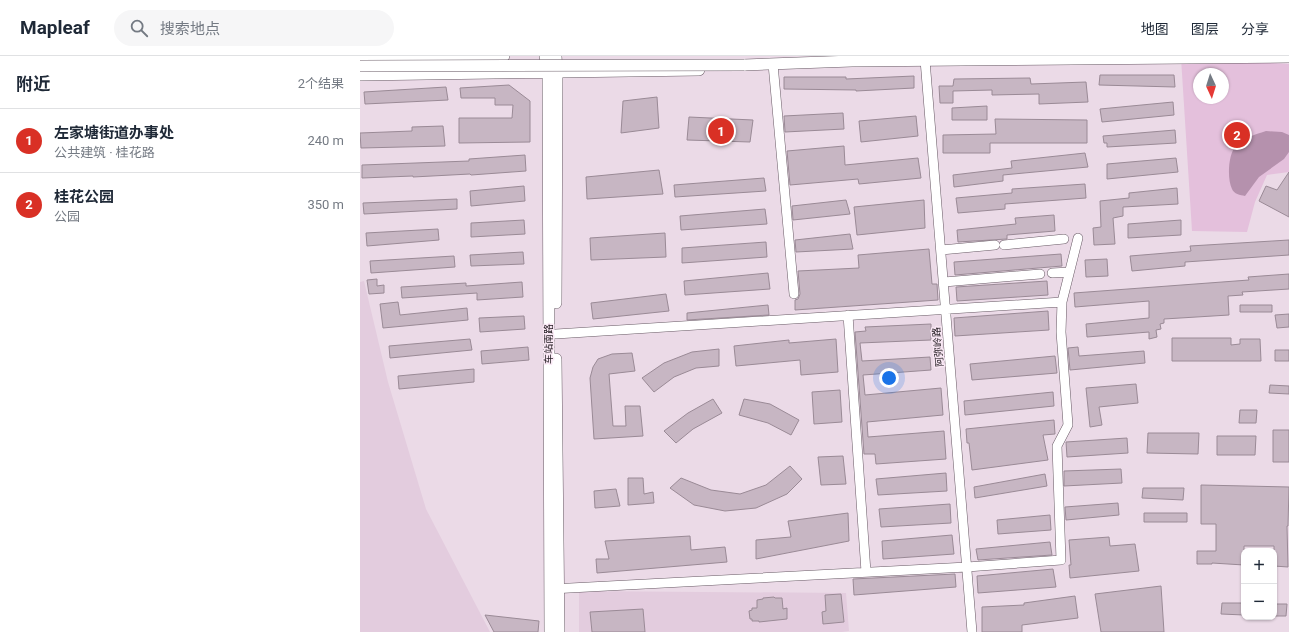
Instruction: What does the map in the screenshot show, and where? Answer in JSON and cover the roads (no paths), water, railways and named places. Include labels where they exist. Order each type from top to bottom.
[{"type":"main road","points":[[360,58],[504,56]]},
{"type":"main road","name":"车站南路","points":[[545,56],[553,73],[556,334],[554,589],[550,632]]},
{"type":"main road","name":"车站南路","points":[[556,56],[553,73],[554,589],[559,632]]},
{"type":"main road","points":[[360,66],[744,65],[852,58],[925,60],[1289,57]]},
{"type":"main road","points":[[360,75],[748,70],[773,64]]},
{"type":"street","name":"阿弥岭路","points":[[925,60],[972,632]]},
{"type":"street","points":[[773,64],[794,294]]},
{"type":"street","points":[[554,589],[967,567],[1060,560],[1057,446],[1068,425],[1061,332],[1062,302],[1078,238]]},
{"type":"street","points":[[1004,245],[1064,239]]},
{"type":"street","points":[[941,250],[995,245]]},
{"type":"street","points":[[1052,273],[1069,272]]},
{"type":"street","points":[[944,282],[1040,274]]},
{"type":"street","points":[[556,334],[1062,302]]},
{"type":"street","points":[[848,315],[866,572]]},
{"type":"place","name":"左家塘街道办事处","points":[[721,131]]},
{"type":"place","name":"桂花公园","points":[[1237,135]]}]
